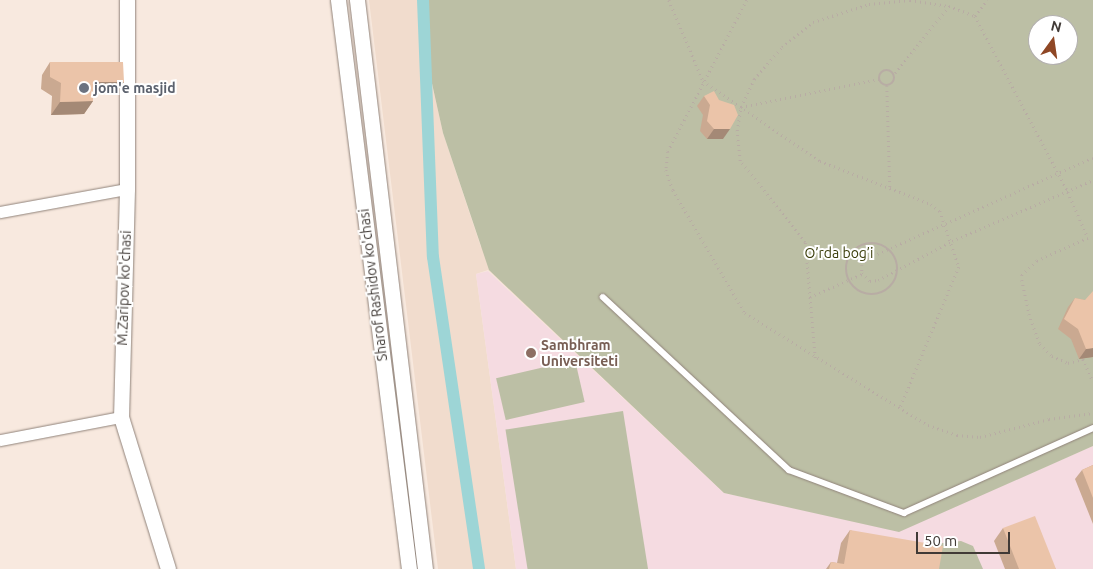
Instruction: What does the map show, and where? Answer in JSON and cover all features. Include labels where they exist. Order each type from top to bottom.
[{"type":"street","name":"M.Zaripov ko'chasi","points":[[127,0],[127,189],[121,417],[168,569]]},
{"type":"street","name":"Sharof Rashidov ko'chasi","points":[[338,0],[410,569]]},
{"type":"street","points":[[357,0],[425,569]]},
{"type":"street","points":[[0,212],[127,189]]},
{"type":"street","points":[[0,440],[121,417]]},
{"type":"lane","points":[[603,297],[790,470],[904,513],[1093,428]]},
{"type":"path","points":[[668,0],[703,81],[820,161],[931,204],[946,223],[959,267],[900,408]]},
{"type":"path","points":[[746,0],[668,152],[666,170],[673,190],[745,313],[815,358],[928,425],[957,436],[980,437],[1049,418],[1093,413]]},
{"type":"path","points":[[815,358],[805,242],[740,161],[737,131],[741,107],[754,79],[782,47],[813,22],[886,1],[910,0],[949,6],[975,16],[1068,192],[1088,238],[1037,261],[1022,275],[1022,280],[1029,314],[1040,344],[1052,356],[1068,363],[1083,359],[1093,381]]},
{"type":"path","points":[[975,16],[987,0]]},
{"type":"path","points":[[894,73],[949,6]]},
{"type":"path","points":[[741,107],[879,79],[884,70],[894,73]]},
{"type":"path","points":[[887,86],[896,80],[894,73]]},
{"type":"path","points":[[879,79],[887,86],[890,188]]},
{"type":"path","points":[[862,274],[865,261],[1093,158]]},
{"type":"path","points":[[810,297],[862,274],[874,281],[952,241],[1093,180]]},
{"type":"path","points":[[877,243],[890,250],[898,268],[893,284],[879,294],[863,293],[848,279],[847,259],[859,245],[877,243]]},
{"type":"shaded area","points":[[369,0],[428,0],[431,79],[443,133],[481,247],[705,317],[724,493],[488,270],[476,274],[516,569],[438,569]]},
{"type":"shaded area","name":"Sambhram Universiteti","points":[[488,271],[724,493],[899,531],[1093,446],[1093,569],[516,569],[476,274]]},
{"type":"green space","name":"O’rda bog’i","points":[[428,0],[1093,0],[1093,446],[899,532],[724,493],[489,270],[443,133],[431,79]]},
{"type":"green space","points":[[575,360],[585,402],[506,420],[496,378]]},
{"type":"green space","points":[[623,411],[648,569],[528,569],[505,430]]},
{"type":"green space","points":[[961,541],[973,546],[983,569],[934,569],[934,544]]},
{"type":"building","points":[[50,62],[123,62],[124,82],[93,82],[93,101],[60,102],[61,83],[50,77]]},
{"type":"building","points":[[714,91],[719,100],[734,105],[738,115],[730,129],[714,129],[707,121],[710,105],[704,96]]},
{"type":"building","points":[[1093,291],[1093,348],[1086,349],[1078,329],[1064,319],[1075,298],[1085,300]]},
{"type":"building","points":[[1093,465],[1093,498],[1082,470]]},
{"type":"building","points":[[1035,516],[1056,569],[1019,569],[1003,528]]},
{"type":"building","points":[[850,530],[943,546],[939,569],[829,569],[831,562],[844,564]]},
{"type":"waterway","points":[[423,0],[433,257],[479,569]]},
{"type":"place","name":"jom'e masjid","points":[[84,88]]},
{"type":"place","name":"Sambhram Universiteti","points":[[531,353]]}]
